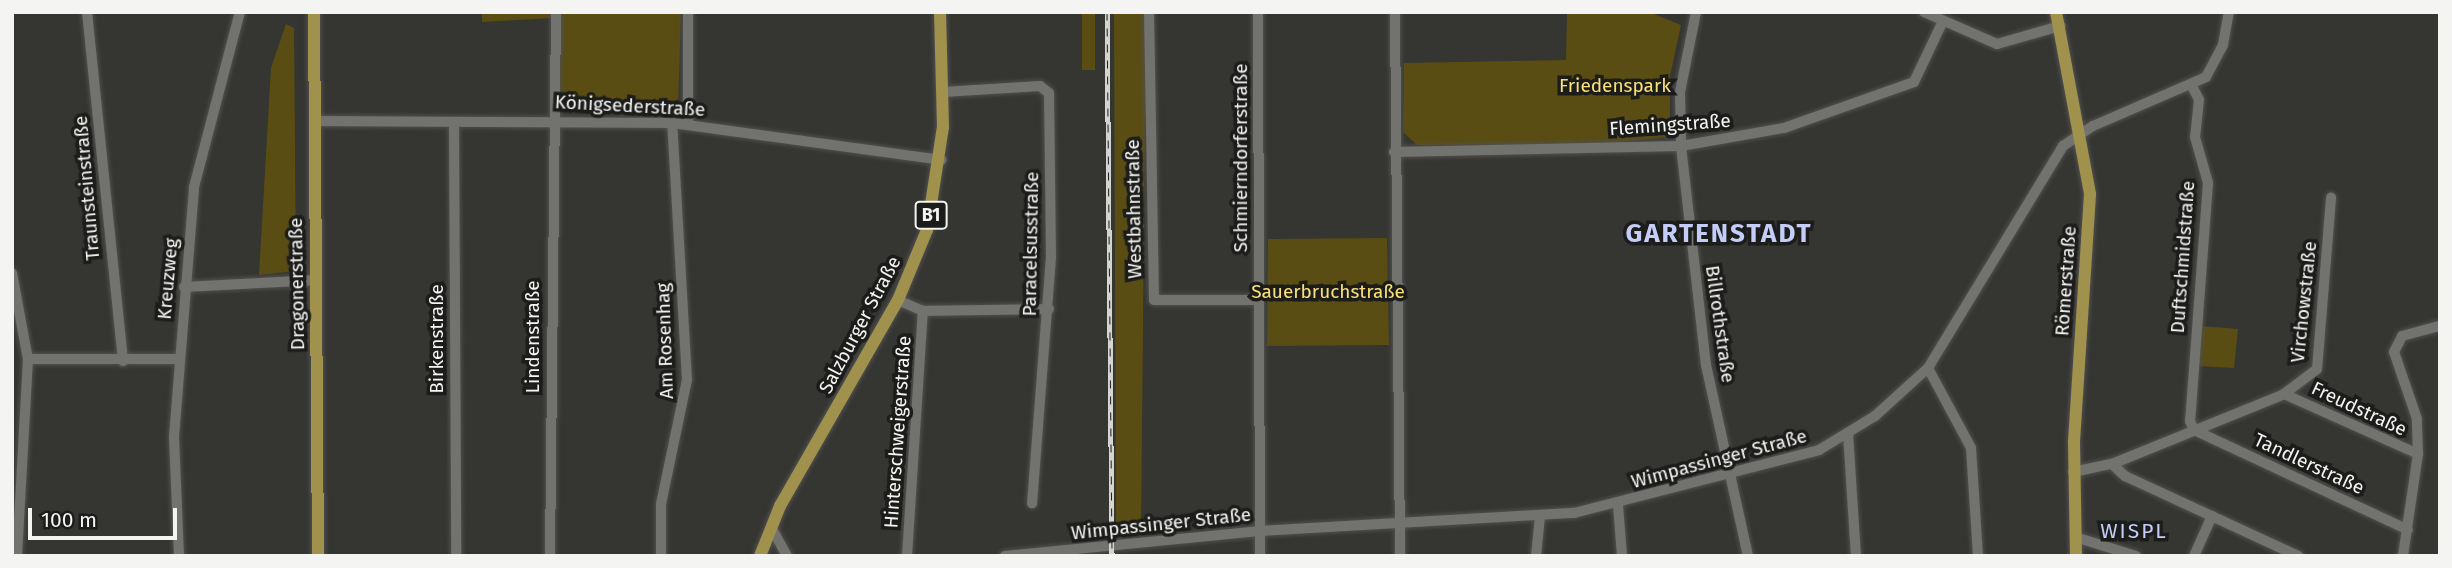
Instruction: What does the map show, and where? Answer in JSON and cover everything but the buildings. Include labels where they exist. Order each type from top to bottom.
[{"type":"main road","name":"Dragonerstraße","points":[[314,12],[318,556]]},
{"type":"main road","name":"Salzburger Straße","points":[[760,556],[771,527],[898,300],[928,230],[941,160],[943,92],[940,12]]},
{"type":"main road","name":"Römerstraße","points":[[2056,12],[2084,132],[2090,209],[2073,472],[2076,556]]},
{"type":"street","name":"Traunsteinstraße","points":[[87,12],[123,361]]},
{"type":"street","name":"Kreuzweg","points":[[178,556],[178,359],[194,187],[240,12]]},
{"type":"street","name":"Lindenstraße","points":[[550,556],[551,119],[556,12]]},
{"type":"street","points":[[688,12],[688,125]]},
{"type":"street","name":"Westbahnstraße","points":[[1149,12],[1154,300],[1258,300]]},
{"type":"street","name":"Schmierndorferstraße","points":[[1258,12],[1260,556]]},
{"type":"street","points":[[1395,12],[1394,152],[1403,522],[1400,556]]},
{"type":"street","name":"Billrothstraße","points":[[1696,12],[1680,92],[1681,146],[1706,365],[1733,470],[1748,556]]},
{"type":"street","points":[[1924,12],[1997,44],[2060,26]]},
{"type":"street","name":"Wimpassinger Straße","points":[[1005,556],[1259,531],[1540,516],[1618,505],[1733,470],[1819,450],[1848,433],[1928,368],[2045,170],[2084,132],[2193,88],[2215,65],[2229,12]]},
{"type":"street","name":"Flemingstraße","points":[[1394,152],[1681,146],[1784,128],[1903,88],[1920,73],[1943,21]]},
{"type":"street","name":"Paracelsusstraße","points":[[943,92],[1040,86],[1049,93],[1049,309],[1032,503]]},
{"type":"street","name":"Duftschmidstraße","points":[[2193,88],[2199,100],[2195,137],[2208,183],[2188,414],[2194,430]]},
{"type":"street","name":"Königsederstraße","points":[[315,121],[454,122],[551,119],[672,124],[941,160]]},
{"type":"street","name":"Birkenstraße","points":[[454,122],[456,556]]},
{"type":"street","name":"Am Rosenhag","points":[[661,556],[661,505],[687,380],[672,124]]},
{"type":"street","name":"Virchowstraße","points":[[2284,394],[2316,369],[2331,198]]},
{"type":"street","points":[[12,273],[28,359],[17,556]]},
{"type":"street","points":[[184,286],[317,280]]},
{"type":"street","name":"Hinterschweigerstraße","points":[[898,300],[923,311],[1049,309]]},
{"type":"street","name":"Hinterschweigerstraße","points":[[907,556],[923,311]]},
{"type":"street","points":[[2418,454],[2417,419],[2394,352],[2402,336],[2440,326]]},
{"type":"street","points":[[28,359],[178,359]]},
{"type":"street","points":[[1928,368],[1971,448],[1979,556]]},
{"type":"street","name":"Freudstraße","points":[[2073,472],[2112,464],[2284,394],[2418,454],[2403,556]]},
{"type":"street","name":"Tandlerstraße","points":[[2194,430],[2408,530]]},
{"type":"street","points":[[1848,433],[1856,556]]},
{"type":"street","points":[[2112,464],[2212,516],[2298,556]]},
{"type":"street","points":[[1618,505],[1622,556]]},
{"type":"street","points":[[1536,556],[1540,516]]},
{"type":"street","points":[[2194,556],[2212,516]]},
{"type":"street","points":[[771,527],[787,556]]},
{"type":"street","points":[[2076,537],[2136,556]]},
{"type":"green space","points":[[482,12],[552,12],[551,18],[482,22]]},
{"type":"green space","points":[[560,12],[681,12],[678,109],[569,109],[560,104]]},
{"type":"green space","points":[[1082,12],[1095,12],[1095,70],[1082,70]]},
{"type":"green space","points":[[1114,12],[1146,12],[1141,532],[1116,535]]},
{"type":"green space","name":"Friedenspark","points":[[1567,12],[1649,12],[1681,25],[1670,76],[1670,137],[1598,144],[1417,145],[1403,132],[1404,63],[1566,60]]},
{"type":"green space","points":[[286,24],[294,28],[296,271],[259,275],[271,68]]},
{"type":"green space","name":"Sauerbruchstraße","points":[[1387,238],[1389,345],[1267,346],[1268,239]]},
{"type":"green space","points":[[2201,326],[2238,329],[2234,368],[2198,366]]},
{"type":"railway","points":[[1107,12],[1112,556]]},
{"type":"district","name":"GARTENSTADT","points":[[1719,234]]},
{"type":"district","name":"WISPL","points":[[2134,531]]}]
